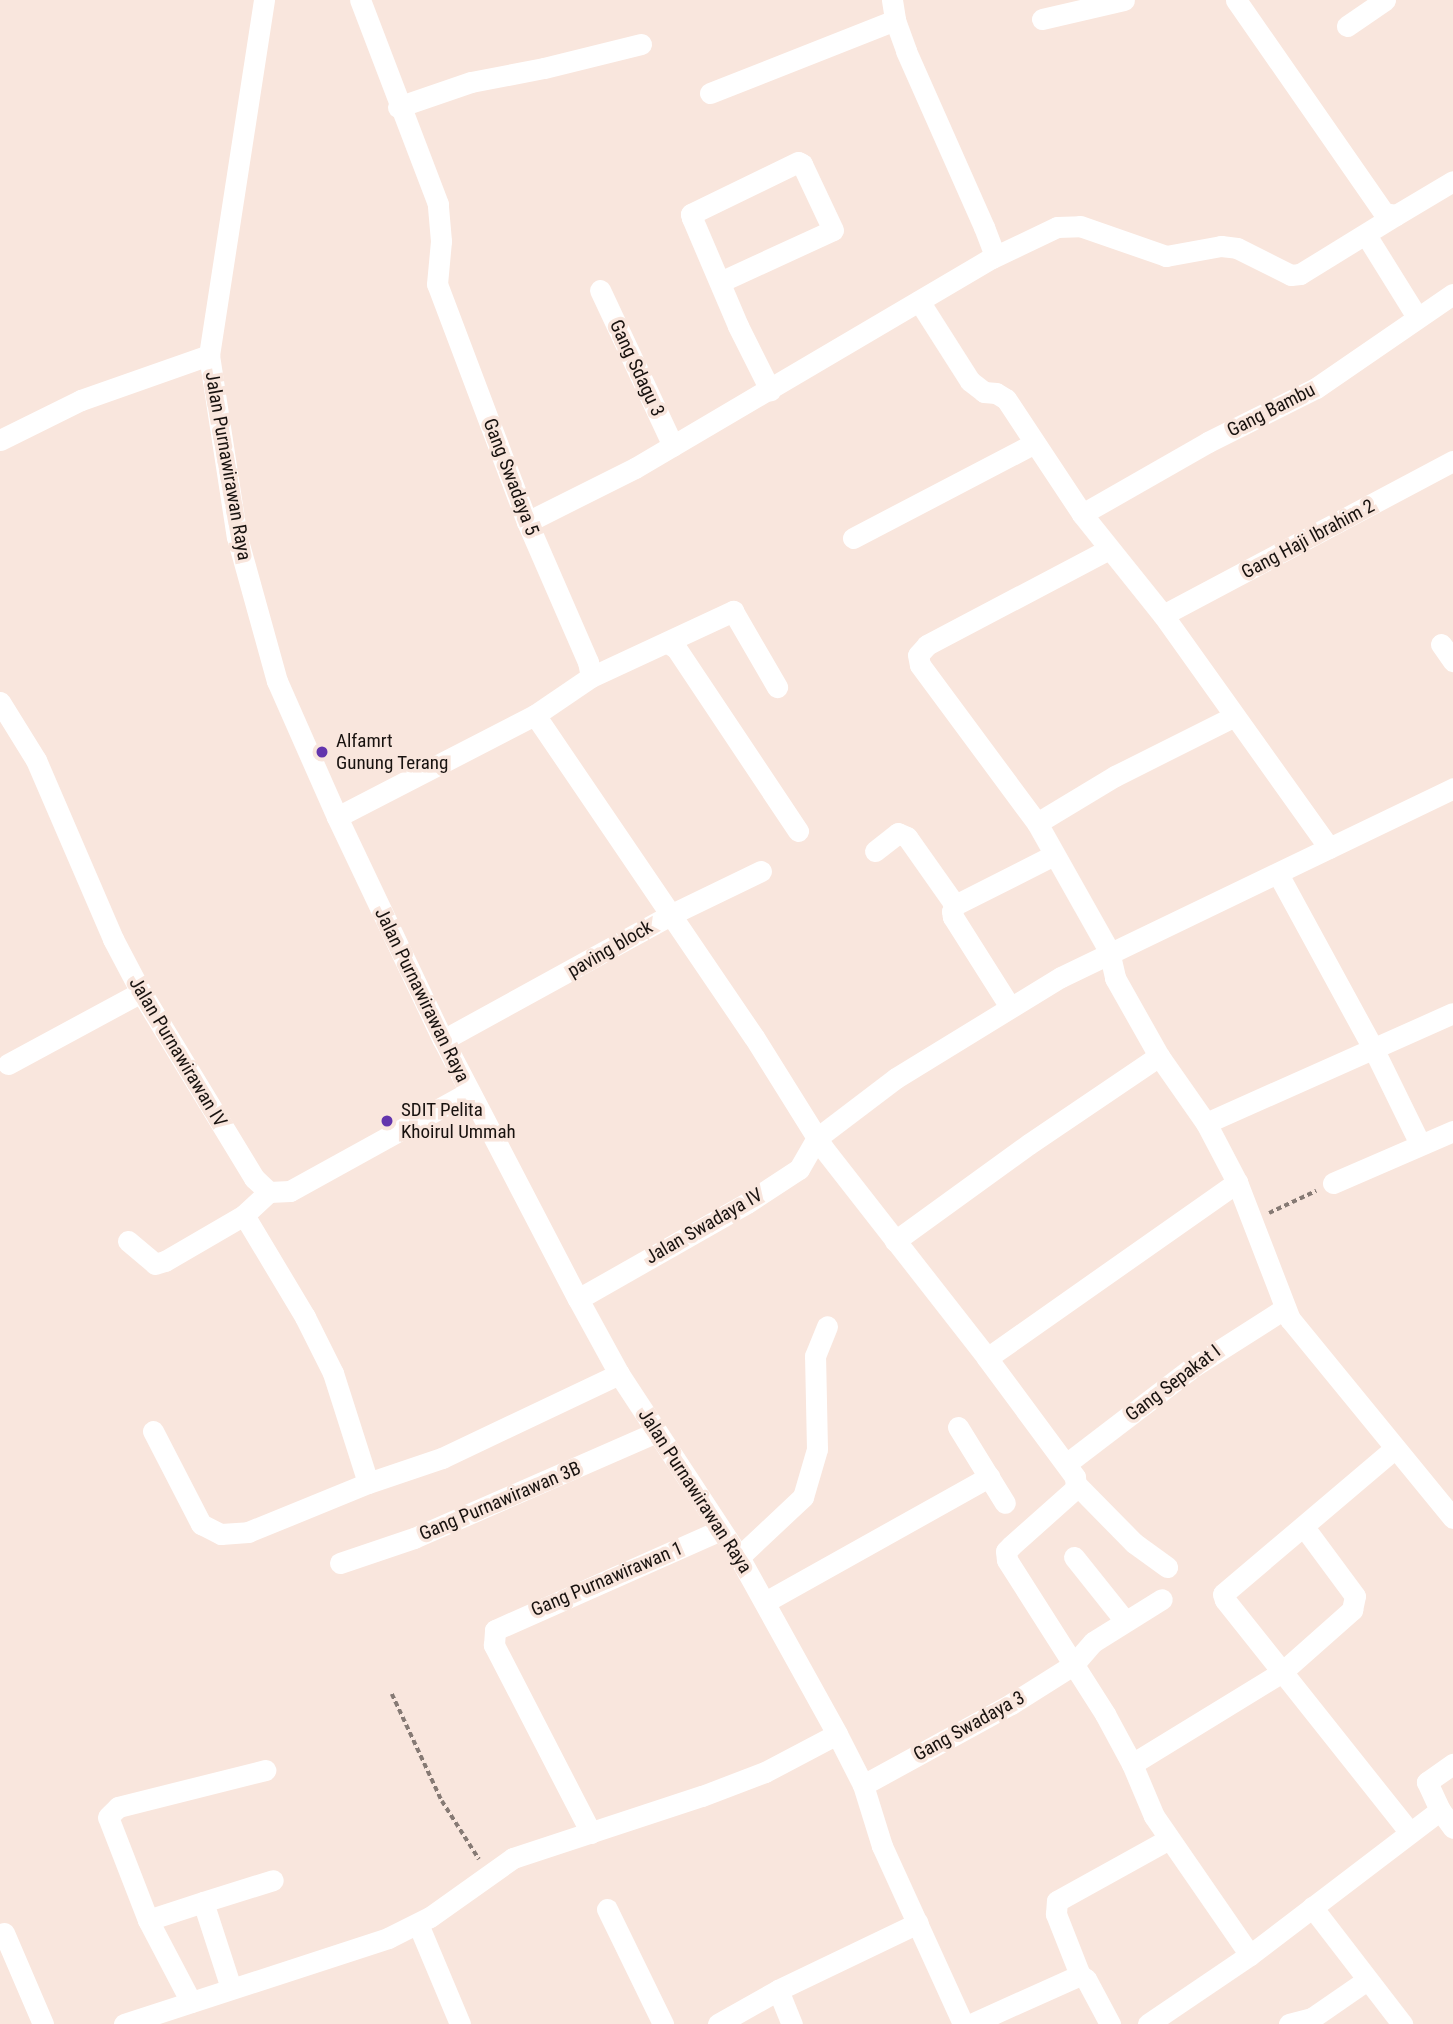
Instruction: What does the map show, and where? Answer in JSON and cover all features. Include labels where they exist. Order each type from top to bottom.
[{"type":"street","name":"Jalan Purnawirawan Raya","points":[[264,0],[209,355],[237,537],[277,681],[337,817],[443,1040],[578,1299],[618,1374],[739,1557],[837,1734],[863,1785],[882,1846],[963,2024]]},
{"type":"street","name":"Gang Swadaya 5","points":[[360,0],[398,107],[438,204],[441,241],[437,284],[527,522],[588,662],[591,677]]},
{"type":"street","points":[[1042,19],[1124,0]]},
{"type":"street","points":[[1236,0],[1381,209],[1387,215],[1396,215]]},
{"type":"street","points":[[1346,26],[1385,0]]},
{"type":"street","points":[[710,93],[893,10],[984,227],[994,253],[992,258]]},
{"type":"street","points":[[398,107],[471,82],[544,68],[641,44]]},
{"type":"street","points":[[720,282],[833,230],[802,164],[798,162],[691,214],[720,282],[771,390]]},
{"type":"street","points":[[527,522],[635,468],[992,258],[1057,227],[1080,226],[1166,256],[1221,246],[1237,248],[1291,275],[1300,274],[1453,181]]},
{"type":"street","points":[[1366,235],[1418,317]]},
{"type":"street","name":"Gang Sdagu 3","points":[[600,290],[673,446]]},
{"type":"street","name":"Gang Bambu","points":[[1082,514],[1209,442],[1316,387],[1453,294]]},
{"type":"street","points":[[919,301],[970,382],[984,392],[996,393],[1006,399],[1082,514],[1163,615],[1233,717],[1329,848]]},
{"type":"street","points":[[0,440],[81,400],[209,355]]},
{"type":"street","points":[[853,538],[1035,443]]},
{"type":"street","name":"Gang Haji Ibrahim 2","points":[[1163,615],[1453,461]]},
{"type":"street","points":[[1109,549],[927,645],[918,656],[928,678],[1037,823],[1109,951],[1115,978],[1158,1056],[1206,1123],[1254,1220],[1284,1309],[1394,1449],[1453,1518]]},
{"type":"street","points":[[337,817],[535,715],[591,677],[659,643],[668,643],[733,611],[777,687]]},
{"type":"street","points":[[668,643],[676,648],[797,831]]},
{"type":"street","name":"Jalan Purnawirawan IV","points":[[0,702],[36,760],[113,939],[141,992],[254,1178],[269,1192]]},
{"type":"street","points":[[535,715],[754,1037],[817,1138],[987,1358],[1066,1464],[1076,1484],[1134,1543],[1167,1567]]},
{"type":"street","points":[[1037,823],[1115,776],[1233,717]]},
{"type":"street","points":[[817,1138],[895,1078],[1010,1007],[1109,951],[1278,874],[1453,788]]},
{"type":"street","points":[[875,851],[898,833],[907,837],[955,905],[953,917],[1010,1007]]},
{"type":"street","points":[[955,905],[1054,855]]},
{"type":"street","name":"paving block","points":[[443,1040],[551,983],[670,915],[761,871]]},
{"type":"street","points":[[1278,874],[1373,1048],[1420,1144]]},
{"type":"street","points":[[8,1064],[141,992]]},
{"type":"street","points":[[1206,1123],[1453,1013]]},
{"type":"street","points":[[895,1241],[1029,1144],[1158,1056]]},
{"type":"street","points":[[128,1241],[155,1264],[244,1214],[269,1192],[290,1191],[469,1092]]},
{"type":"street","points":[[1333,1183],[1453,1131]]},
{"type":"street","name":"Jalan Swadaya IV","points":[[578,1299],[747,1203],[799,1169],[817,1138]]},
{"type":"street","points":[[987,1358],[1237,1182]]},
{"type":"street","points":[[244,1214],[305,1317],[333,1373],[368,1483]]},
{"type":"street","name":"Gang Sepakat I","points":[[1066,1464],[1202,1360],[1284,1309]]},
{"type":"street","points":[[739,1557],[803,1497],[817,1449],[815,1356],[827,1326]]},
{"type":"street","points":[[153,1431],[201,1524],[221,1534],[248,1532],[368,1483],[442,1458],[618,1374]]},
{"type":"street","points":[[958,1427],[1004,1503]]},
{"type":"street","name":"Gang Purnawirawan 3B","points":[[340,1563],[414,1538],[657,1432]]},
{"type":"street","points":[[1394,1449],[1223,1594],[1224,1601],[1409,1831]]},
{"type":"street","points":[[765,1602],[989,1477]]},
{"type":"street","points":[[1076,1484],[1076,1488],[1006,1551],[1007,1560],[1132,1764],[1154,1816],[1250,1955]]},
{"type":"street","points":[[1132,1764],[1282,1672],[1352,1610],[1354,1596],[1304,1527]]},
{"type":"street","name":"Gang Purnawirawan 1","points":[[591,1833],[494,1645],[495,1630],[720,1530]]},
{"type":"street","points":[[1074,1557],[1125,1621]]},
{"type":"street","name":"Gang Swadaya 3","points":[[863,1785],[1011,1704],[1073,1665],[1093,1642],[1162,1599]]},
{"type":"street","points":[[124,2024],[388,1938],[418,1924],[513,1857],[752,1777],[837,1734]]},
{"type":"street","points":[[1453,1764],[1427,1782],[1440,1810],[1453,1828]]},
{"type":"street","points":[[191,2002],[148,1920],[108,1817],[112,1811],[265,1770]]},
{"type":"street","points":[[1148,2024],[1250,1955],[1409,1831],[1440,1810]]},
{"type":"street","points":[[1110,2024],[1086,1979],[1080,1975],[1056,1914],[1057,1901],[1169,1839]]},
{"type":"street","points":[[148,1920],[273,1880]]},
{"type":"street","points":[[202,1902],[232,1988]]},
{"type":"street","points":[[1312,1907],[1402,2024]]},
{"type":"street","points":[[607,1909],[663,2024]]},
{"type":"street","points":[[718,2024],[778,1990],[918,1923]]},
{"type":"street","points":[[418,1924],[460,2024]]},
{"type":"street","points":[[4,1933],[43,2024]]},
{"type":"street","points":[[971,2024],[1080,1975]]},
{"type":"street","points":[[1289,2024],[1312,2018],[1367,1980]]},
{"type":"street","points":[[778,1990],[792,2024]]},
{"type":"path","points":[[1254,1220],[1333,1183]]},
{"type":"path","points":[[392,1694],[442,1801],[488,1873]]},
{"type":"place","name":"Alfamrt Gunung Terang","points":[[322,752]]},
{"type":"place","name":"SDIT Pelita Khoirul Ummah","points":[[387,1121]]}]
